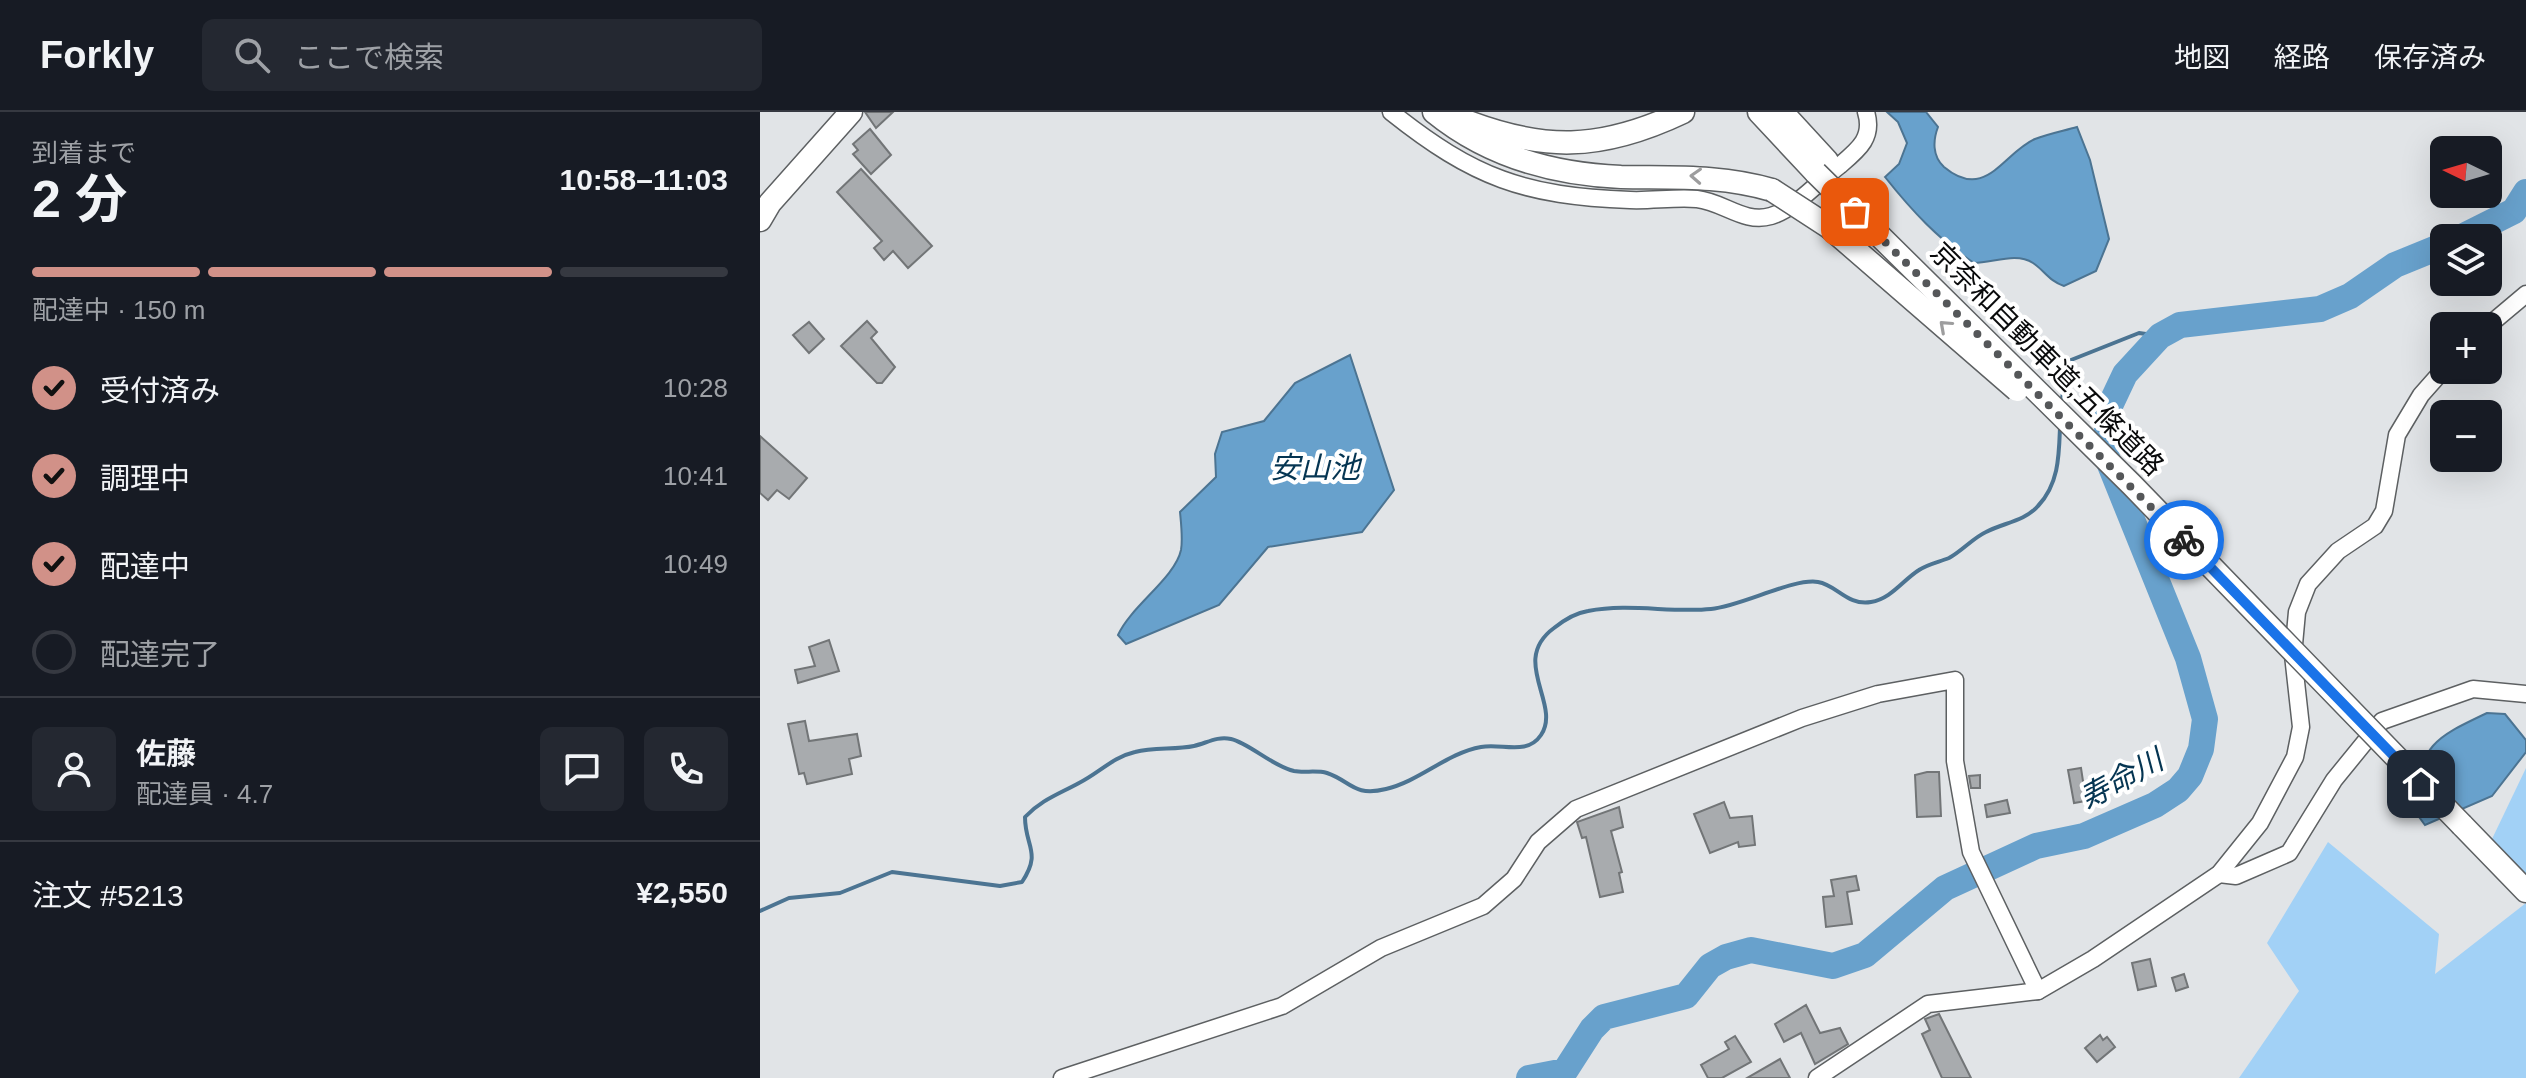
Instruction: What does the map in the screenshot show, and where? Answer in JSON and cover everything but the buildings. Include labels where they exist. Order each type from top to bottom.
[{"type":"highway","points":[[760,220],[770,203],[851,112]]},
{"type":"highway","points":[[1434,112],[1466,138],[1539,167],[1623,177],[1735,179],[1772,190],[1829,227],[1866,257],[2078,444],[2132,485]]},
{"type":"highway","points":[[1442,112],[1483,129],[1530,141],[1568,145],[1609,140],[1683,112]]},
{"type":"highway","points":[[1472,112],[1514,128],[1558,133],[1603,129],[1652,112]]},
{"type":"highway","name":"京奈和自動車道;五條道路","points":[[1759,112],[1822,167],[1875,231],[2132,485],[2526,891]]},
{"type":"highway","points":[[1782,112],[1822,167]]},
{"type":"street","points":[[1391,112],[1457,161],[1502,182],[1533,191],[1577,196],[1711,201],[1757,220],[1783,211],[1852,155],[1867,140],[1870,127],[1866,112]]},
{"type":"street","points":[[2502,314],[2526,294]]},
{"type":"street","points":[[1817,1078],[1928,1004],[2038,991],[2093,959],[2219,874],[2260,823],[2295,757],[2301,727],[2293,655],[2297,612],[2308,584],[2338,551],[2375,526],[2384,511],[2397,435],[2431,384]]},
{"type":"street","points":[[1062,1078],[1282,1006],[1381,948],[1483,906],[1514,879],[1538,842],[1576,809],[1802,718],[1878,694],[1955,680],[1955,761],[1971,852],[2038,991]]},
{"type":"street","points":[[2219,874],[2236,876],[2289,853],[2334,780],[2382,721],[2473,689],[2526,694]]},
{"type":"shaded area","points":[[2526,768],[2526,886],[2492,839]]},
{"type":"shaded area","points":[[2328,842],[2439,934],[2435,974],[2526,903],[2526,1078],[2239,1078],[2299,991],[2267,943]]},
{"type":"water","points":[[1887,112],[1926,112],[1938,127],[1935,148],[1940,163],[1959,176],[1971,179],[1993,171],[2035,139],[2077,127],[2090,160],[2109,239],[2096,271],[2064,286],[2026,260],[2012,258],[1974,263],[1961,254],[1926,224],[1885,177],[1899,164],[1907,143],[1898,122]]},
{"type":"water","name":"安山池","points":[[1350,355],[1394,490],[1362,532],[1268,547],[1219,605],[1126,644],[1118,635],[1124,624],[1177,561],[1182,546],[1180,512],[1216,477],[1215,454],[1222,432],[1264,421],[1295,383]]},
{"type":"water","points":[[2487,713],[2505,714],[2526,740],[2526,752],[2492,796],[2425,825],[2411,806],[2426,756],[2453,730]]},
{"type":"waterway","name":"寿命川","points":[[2488,224],[2514,211],[2526,192]]},
{"type":"waterway","name":"寿命川","points":[[1529,1078],[1565,1071],[1592,1029],[1604,1017],[1686,996],[1710,966],[1726,957],[1751,950],[1833,966],[1865,955],[1945,888],[2036,846],[2084,836],[2155,805],[2178,790],[2190,776],[2201,749],[2205,719],[2188,658],[2106,455],[2108,410],[2125,374],[2160,336],[2180,325],[2320,309],[2350,296],[2395,265],[2430,251]]},
{"type":"waterway","points":[[2061,402],[2071,360],[2139,333],[2160,336]]},
{"type":"waterway","points":[[760,911],[789,898],[840,893],[892,872],[1000,886],[1022,882],[1032,856],[1025,817],[1044,802],[1135,752],[1187,747],[1226,738],[1286,768],[1298,772],[1327,773],[1359,790],[1375,791],[1410,780],[1469,750],[1529,745],[1541,735],[1546,723],[1536,654],[1541,641],[1574,615],[1603,609],[1711,609],[1807,582],[1825,584],[1855,601],[1878,600],[1922,568],[1949,558],[1981,535],[2033,511],[2054,479],[2060,427]]},
{"type":"way so far","points":[[1855,212],[2184,540]]},
{"type":"route","points":[[2184,540],[2421,784]]}]
